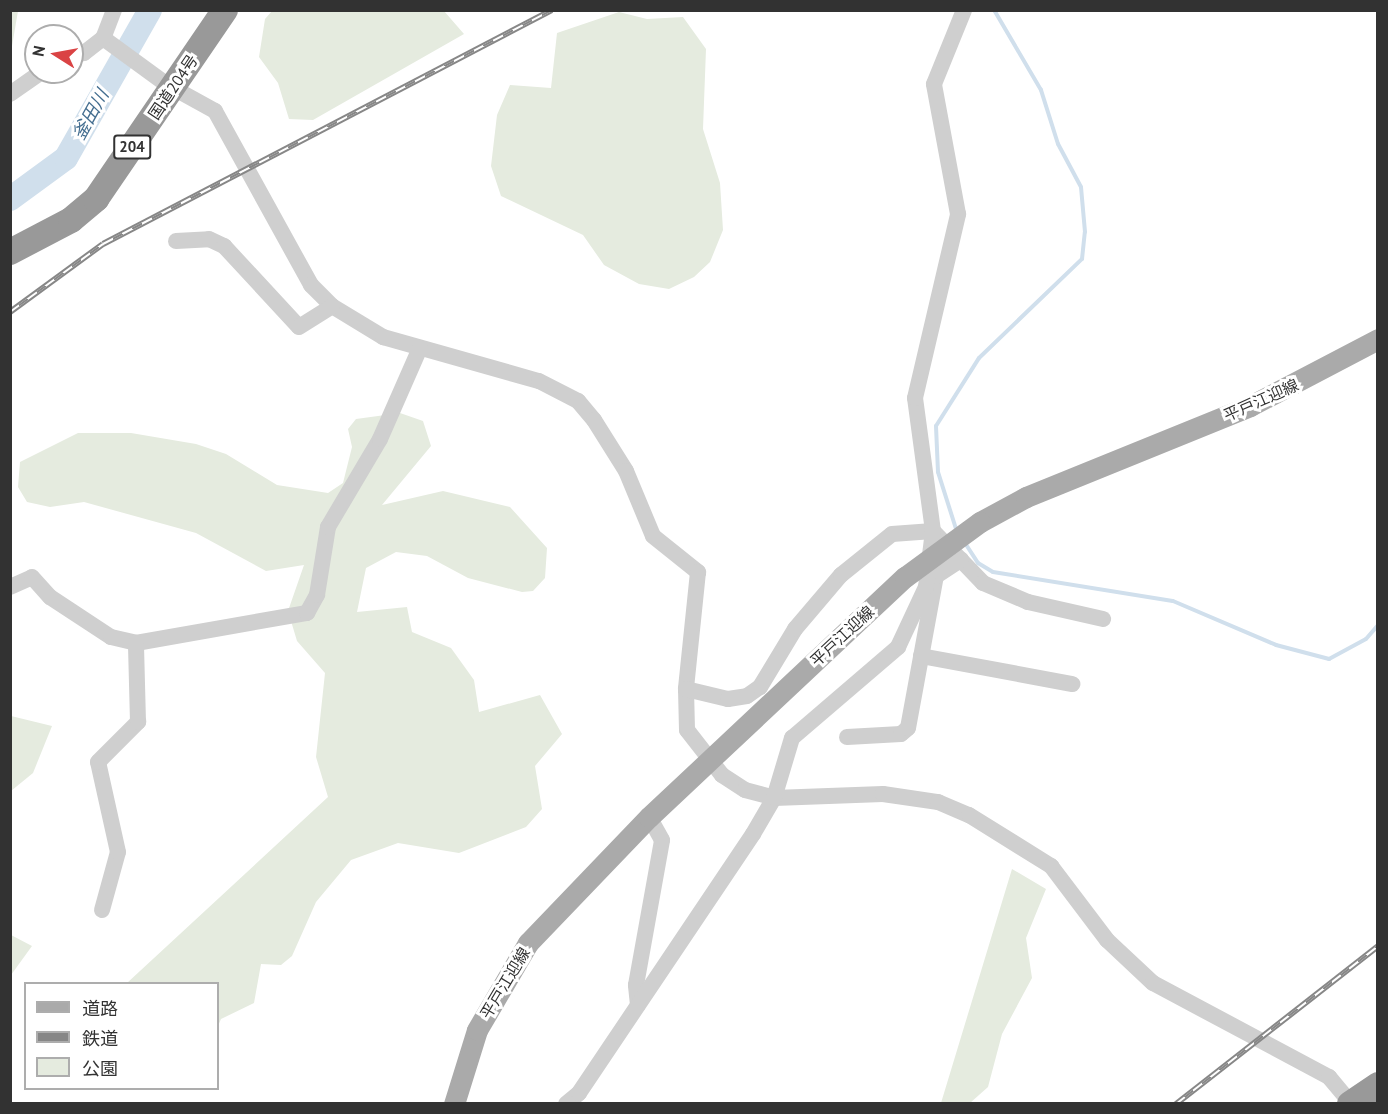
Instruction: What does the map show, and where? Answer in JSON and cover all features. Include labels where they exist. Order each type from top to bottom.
[{"type":"highway","name":"国道204号","points":[[10,252],[71,220],[96,199],[171,85],[225,10]]},
{"type":"highway","points":[[1351,1103],[1377,1085]]},
{"type":"main road","name":"平戸江迎線","points":[[454,1104],[477,1030],[528,943],[649,817],[905,577],[980,522],[1035,493],[1250,406],[1377,339]]},
{"type":"street","points":[[107,43],[114,10]]},
{"type":"street","points":[[566,1104],[579,1094],[774,798],[792,738],[898,647],[912,624],[926,588],[933,531],[915,398],[927,328],[956,240],[955,184],[939,129],[934,84],[964,10]]},
{"type":"street","points":[[84,54],[107,43]]},
{"type":"street","points":[[107,43],[215,111],[311,285],[332,306],[366,329],[420,348],[539,381],[578,401],[594,420],[626,471],[653,536],[698,572],[686,689],[687,730],[708,762],[745,790],[774,798],[883,794],[938,802],[969,814],[1051,866],[1107,940],[1154,983],[1329,1077],[1351,1103]]},
{"type":"street","points":[[10,93],[24,84]]},
{"type":"street","points":[[176,241],[209,239],[224,246],[299,327],[332,306]]},
{"type":"street","points":[[10,587],[32,578],[50,597],[111,637],[136,643],[307,613],[317,595],[328,527],[381,439],[420,348]]},
{"type":"street","points":[[933,531],[983,583],[1028,602],[1103,619]]},
{"type":"street","points":[[686,689],[728,699],[747,696],[760,687],[795,629],[862,553],[892,534],[933,531]]},
{"type":"street","points":[[847,737],[901,734],[908,728],[936,576],[961,560]]},
{"type":"street","points":[[102,910],[118,852],[98,762],[138,723],[136,643]]},
{"type":"street","points":[[921,656],[1071,684]]},
{"type":"street","points":[[638,1005],[636,985],[662,840],[649,817]]},
{"type":"green space","points":[[10,11],[18,11],[11,52]]},
{"type":"green space","points":[[272,11],[444,11],[464,34],[313,120],[289,119],[278,83],[259,57],[265,19]]},
{"type":"green space","points":[[619,12],[647,19],[683,17],[706,49],[703,129],[720,183],[723,230],[710,262],[694,277],[669,289],[639,284],[604,265],[583,235],[501,196],[491,166],[497,115],[510,85],[551,88],[557,33]]},
{"type":"green space","points":[[400,413],[423,421],[431,446],[382,505],[443,491],[510,507],[547,548],[545,578],[533,591],[522,592],[468,578],[427,556],[396,552],[366,568],[357,612],[407,607],[412,632],[451,648],[474,680],[479,712],[540,695],[562,734],[535,766],[542,809],[526,827],[459,853],[398,843],[351,860],[316,902],[292,956],[281,965],[261,964],[254,1003],[221,1019],[219,1024],[219,982],[128,982],[328,797],[316,757],[325,673],[297,641],[288,611],[304,565],[266,571],[196,533],[84,502],[50,507],[27,502],[18,487],[20,462],[78,433],[131,433],[196,444],[226,454],[277,485],[328,493],[343,483],[352,447],[348,429],[356,419]]},
{"type":"green space","points":[[11,716],[52,726],[33,773],[11,791]]},
{"type":"green space","points":[[1012,869],[1046,889],[1026,938],[1032,978],[1002,1034],[988,1087],[970,1103],[941,1103]]},
{"type":"green space","points":[[11,935],[32,946],[11,975]]},
{"type":"waterway","name":"釜田川","points":[[10,199],[66,158],[150,10]]},
{"type":"waterway","points":[[957,532],[938,472],[936,426],[979,358],[1082,259],[1085,232],[1081,187],[1058,144],[1041,90],[994,10]]},
{"type":"waterway","points":[[965,543],[978,563],[993,572],[1173,601],[1276,645],[1329,659],[1366,639],[1378,625]]},
{"type":"railway","points":[[10,312],[103,244],[552,10]]},
{"type":"railway","points":[[1176,1104],[1378,946]]}]
